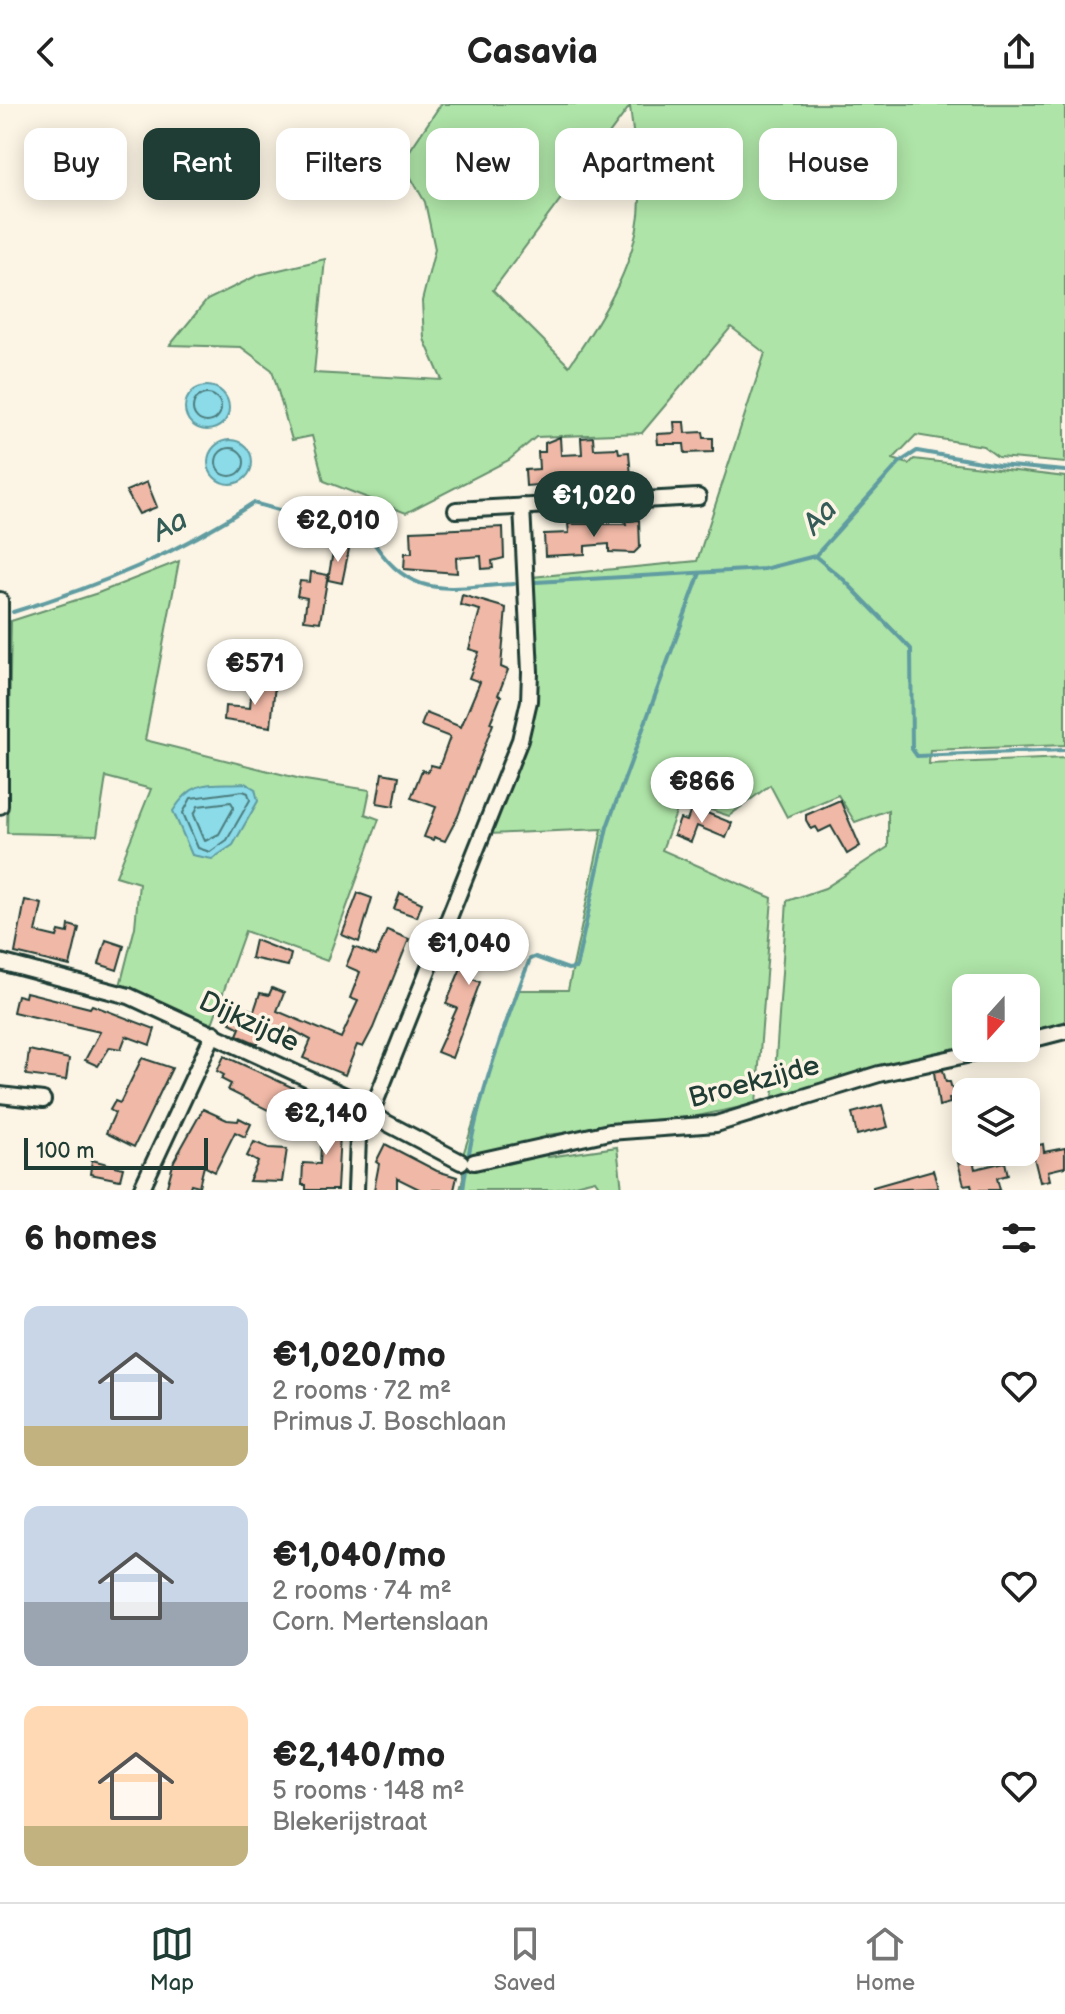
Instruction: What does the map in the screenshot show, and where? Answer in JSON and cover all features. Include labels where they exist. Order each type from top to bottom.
[{"type":"street","points":[[456,510],[698,497]]},
{"type":"street","points":[[356,1190],[358,1137],[364,1111],[375,1103],[520,740],[529,701],[530,672],[522,506]]},
{"type":"street","points":[[0,601],[0,806]]},
{"type":"street","name":"Dijkzijde","points":[[0,962],[129,996],[352,1099],[364,1111],[468,1162]]},
{"type":"street","points":[[1040,1037],[1065,1031]]},
{"type":"street","points":[[141,1190],[214,1033]]},
{"type":"street","name":"Broekzijde","points":[[468,1162],[609,1132],[716,1124],[879,1074],[952,1058]]},
{"type":"street","points":[[0,1095],[43,1100]]},
{"type":"green space","points":[[441,104],[1065,104],[1065,463],[998,457],[983,446],[916,435],[893,459],[909,464],[914,459],[1065,477],[1065,745],[930,750],[929,764],[1065,758],[1065,1025],[1040,1031],[1040,974],[952,974],[952,1052],[773,1101],[787,901],[825,888],[888,847],[888,810],[855,822],[838,795],[787,817],[770,785],[729,816],[681,800],[662,850],[772,898],[756,1104],[668,1122],[546,1135],[548,1157],[617,1147],[622,1189],[602,1190],[595,1180],[555,1190],[460,1190],[462,1158],[516,990],[568,990],[602,829],[489,834],[525,742],[532,577],[697,561],[765,353],[731,327],[642,433],[536,437],[509,460],[406,513],[324,481],[312,436],[292,440],[272,370],[241,347],[170,345],[207,300],[258,275],[325,259],[314,373],[442,380],[424,339],[422,301],[435,249],[425,202],[410,176],[410,150]],"holes":[[[630,106],[633,128],[743,128],[743,200],[640,200],[635,239],[628,262],[607,306],[569,366],[493,290],[560,200],[555,200],[555,128],[614,128]]]},
{"type":"green space","points":[[179,561],[145,740],[305,780],[370,790],[365,814],[379,819],[327,961],[245,931],[212,1024],[120,986],[135,927],[139,883],[116,876],[151,789],[106,777],[97,835],[7,833],[11,621],[98,593]]},
{"type":"water","points":[[207,386],[222,393],[229,408],[222,423],[207,430],[192,423],[185,408],[192,393]]},
{"type":"water","points":[[230,440],[245,447],[252,462],[245,477],[230,484],[215,477],[208,462],[215,447]]},
{"type":"water","points":[[245,783],[255,789],[258,801],[233,845],[212,859],[192,855],[173,811],[181,800],[203,785]]},
{"type":"building","points":[[674,422],[684,422],[685,433],[703,432],[704,438],[713,438],[713,452],[685,453],[684,444],[658,444],[657,434],[675,433]]},
{"type":"building","points":[[560,437],[561,455],[582,454],[581,438],[593,437],[594,449],[618,448],[619,453],[629,452],[631,477],[526,486],[525,470],[539,469],[538,452],[545,452],[545,443]]},
{"type":"building","points":[[147,482],[157,507],[139,514],[126,491]]},
{"type":"building","points":[[639,520],[640,547],[634,553],[609,552],[609,544],[585,546],[585,554],[545,556],[544,534],[569,533],[568,524],[626,524],[625,521]]},
{"type":"building","points":[[503,527],[504,558],[492,561],[493,568],[482,569],[481,556],[456,558],[457,573],[404,569],[405,553],[412,553],[411,531]]},
{"type":"building","points":[[334,546],[349,549],[342,583],[328,580]]},
{"type":"building","points":[[311,572],[328,575],[320,622],[304,620],[307,598],[297,596],[300,581],[310,582]]},
{"type":"building","points":[[462,595],[506,608],[501,667],[508,670],[490,723],[493,724],[458,816],[445,841],[434,837],[433,840],[424,837],[436,807],[411,798],[422,770],[428,772],[431,765],[439,767],[450,737],[421,726],[426,713],[461,727],[480,682],[469,678],[479,652],[469,649],[480,610],[460,605]]},
{"type":"building","points":[[252,682],[275,684],[271,727],[224,720],[225,706],[250,708]]},
{"type":"building","points":[[382,773],[399,776],[394,806],[377,803]]},
{"type":"building","points":[[840,800],[860,846],[847,854],[831,826],[819,832],[816,827],[811,829],[806,820],[806,815]]},
{"type":"building","points":[[692,807],[732,823],[726,838],[697,826],[691,842],[674,835],[680,819],[687,821]]},
{"type":"building","points":[[358,893],[372,898],[359,942],[342,935]]},
{"type":"building","points":[[400,893],[422,903],[417,917],[394,909]]},
{"type":"building","points":[[25,900],[42,904],[36,932],[57,937],[59,931],[68,933],[69,925],[79,928],[70,966],[15,953]]},
{"type":"building","points":[[478,927],[517,941],[512,954],[484,942],[470,978],[480,982],[452,1058],[437,1052],[457,1008],[446,1004]]},
{"type":"building","points":[[387,930],[409,939],[373,1028],[363,1047],[357,1045],[345,1075],[303,1058],[311,1040],[291,1029],[286,1044],[262,1035],[258,1044],[237,1035],[240,1028],[230,1023],[238,1005],[254,1011],[260,993],[269,995],[272,988],[284,993],[277,1011],[341,1038],[358,1001],[350,998],[360,972],[346,966],[354,947],[376,956]]},
{"type":"building","points":[[106,940],[124,946],[117,970],[99,964]]},
{"type":"building","points":[[255,940],[291,954],[288,966],[251,958]]},
{"type":"building","points":[[26,992],[90,1008],[92,1005],[155,1029],[150,1045],[126,1036],[121,1049],[110,1047],[98,1066],[85,1060],[100,1032],[13,1012],[17,995],[25,997]]},
{"type":"building","points":[[29,1050],[69,1059],[66,1080],[26,1075]]},
{"type":"building","points":[[224,1056],[311,1096],[308,1103],[312,1106],[304,1121],[282,1106],[278,1115],[228,1090],[231,1084],[221,1079],[224,1075],[217,1071]]},
{"type":"building","points":[[142,1058],[172,1068],[134,1147],[106,1133],[115,1113],[110,1110],[115,1101],[120,1103]]},
{"type":"building","points":[[943,1070],[946,1082],[950,1082],[950,1103],[939,1106],[934,1072]]},
{"type":"building","points":[[882,1105],[888,1127],[857,1135],[852,1113]]},
{"type":"building","points":[[203,1109],[227,1120],[238,1121],[239,1118],[251,1124],[245,1137],[235,1132],[215,1172],[204,1166],[199,1186],[191,1184],[189,1190],[166,1190],[174,1161]]},
{"type":"building","points":[[323,1110],[341,1114],[337,1190],[306,1190],[306,1185],[302,1185],[303,1163],[320,1164]]},
{"type":"building","points":[[254,1142],[269,1148],[287,1149],[282,1182],[249,1181],[258,1162],[247,1156]]},
{"type":"building","points":[[385,1144],[437,1171],[457,1177],[454,1190],[421,1190],[397,1178],[397,1190],[374,1190],[379,1164],[376,1162]]},
{"type":"building","points":[[1043,1144],[1044,1152],[1065,1148],[1065,1167],[1048,1171],[1050,1180],[1040,1182],[1036,1166],[1040,1166],[1040,1145]]},
{"type":"building","points":[[92,1160],[123,1168],[120,1180],[90,1174]]},
{"type":"building","points":[[959,1166],[974,1166],[975,1169],[1006,1166],[1008,1175],[997,1178],[1000,1190],[972,1190],[971,1184],[964,1185]]},
{"type":"building","points":[[933,1170],[938,1188],[873,1190],[873,1187]]},
{"type":"waterway","name":"Aa","points":[[536,582],[764,569],[815,556],[900,462],[917,451],[998,465],[1065,471]]},
{"type":"waterway","name":"Aa","points":[[13,612],[76,591],[167,553],[253,503],[368,534],[383,556],[399,571],[414,581],[430,586],[448,588],[514,584]]},
{"type":"waterway","points":[[815,556],[844,580],[911,649],[912,749],[917,756],[1065,750]]},
{"type":"waterway","points":[[463,1190],[481,1102],[530,959],[535,957],[568,969],[576,968],[607,827],[700,573]]}]
